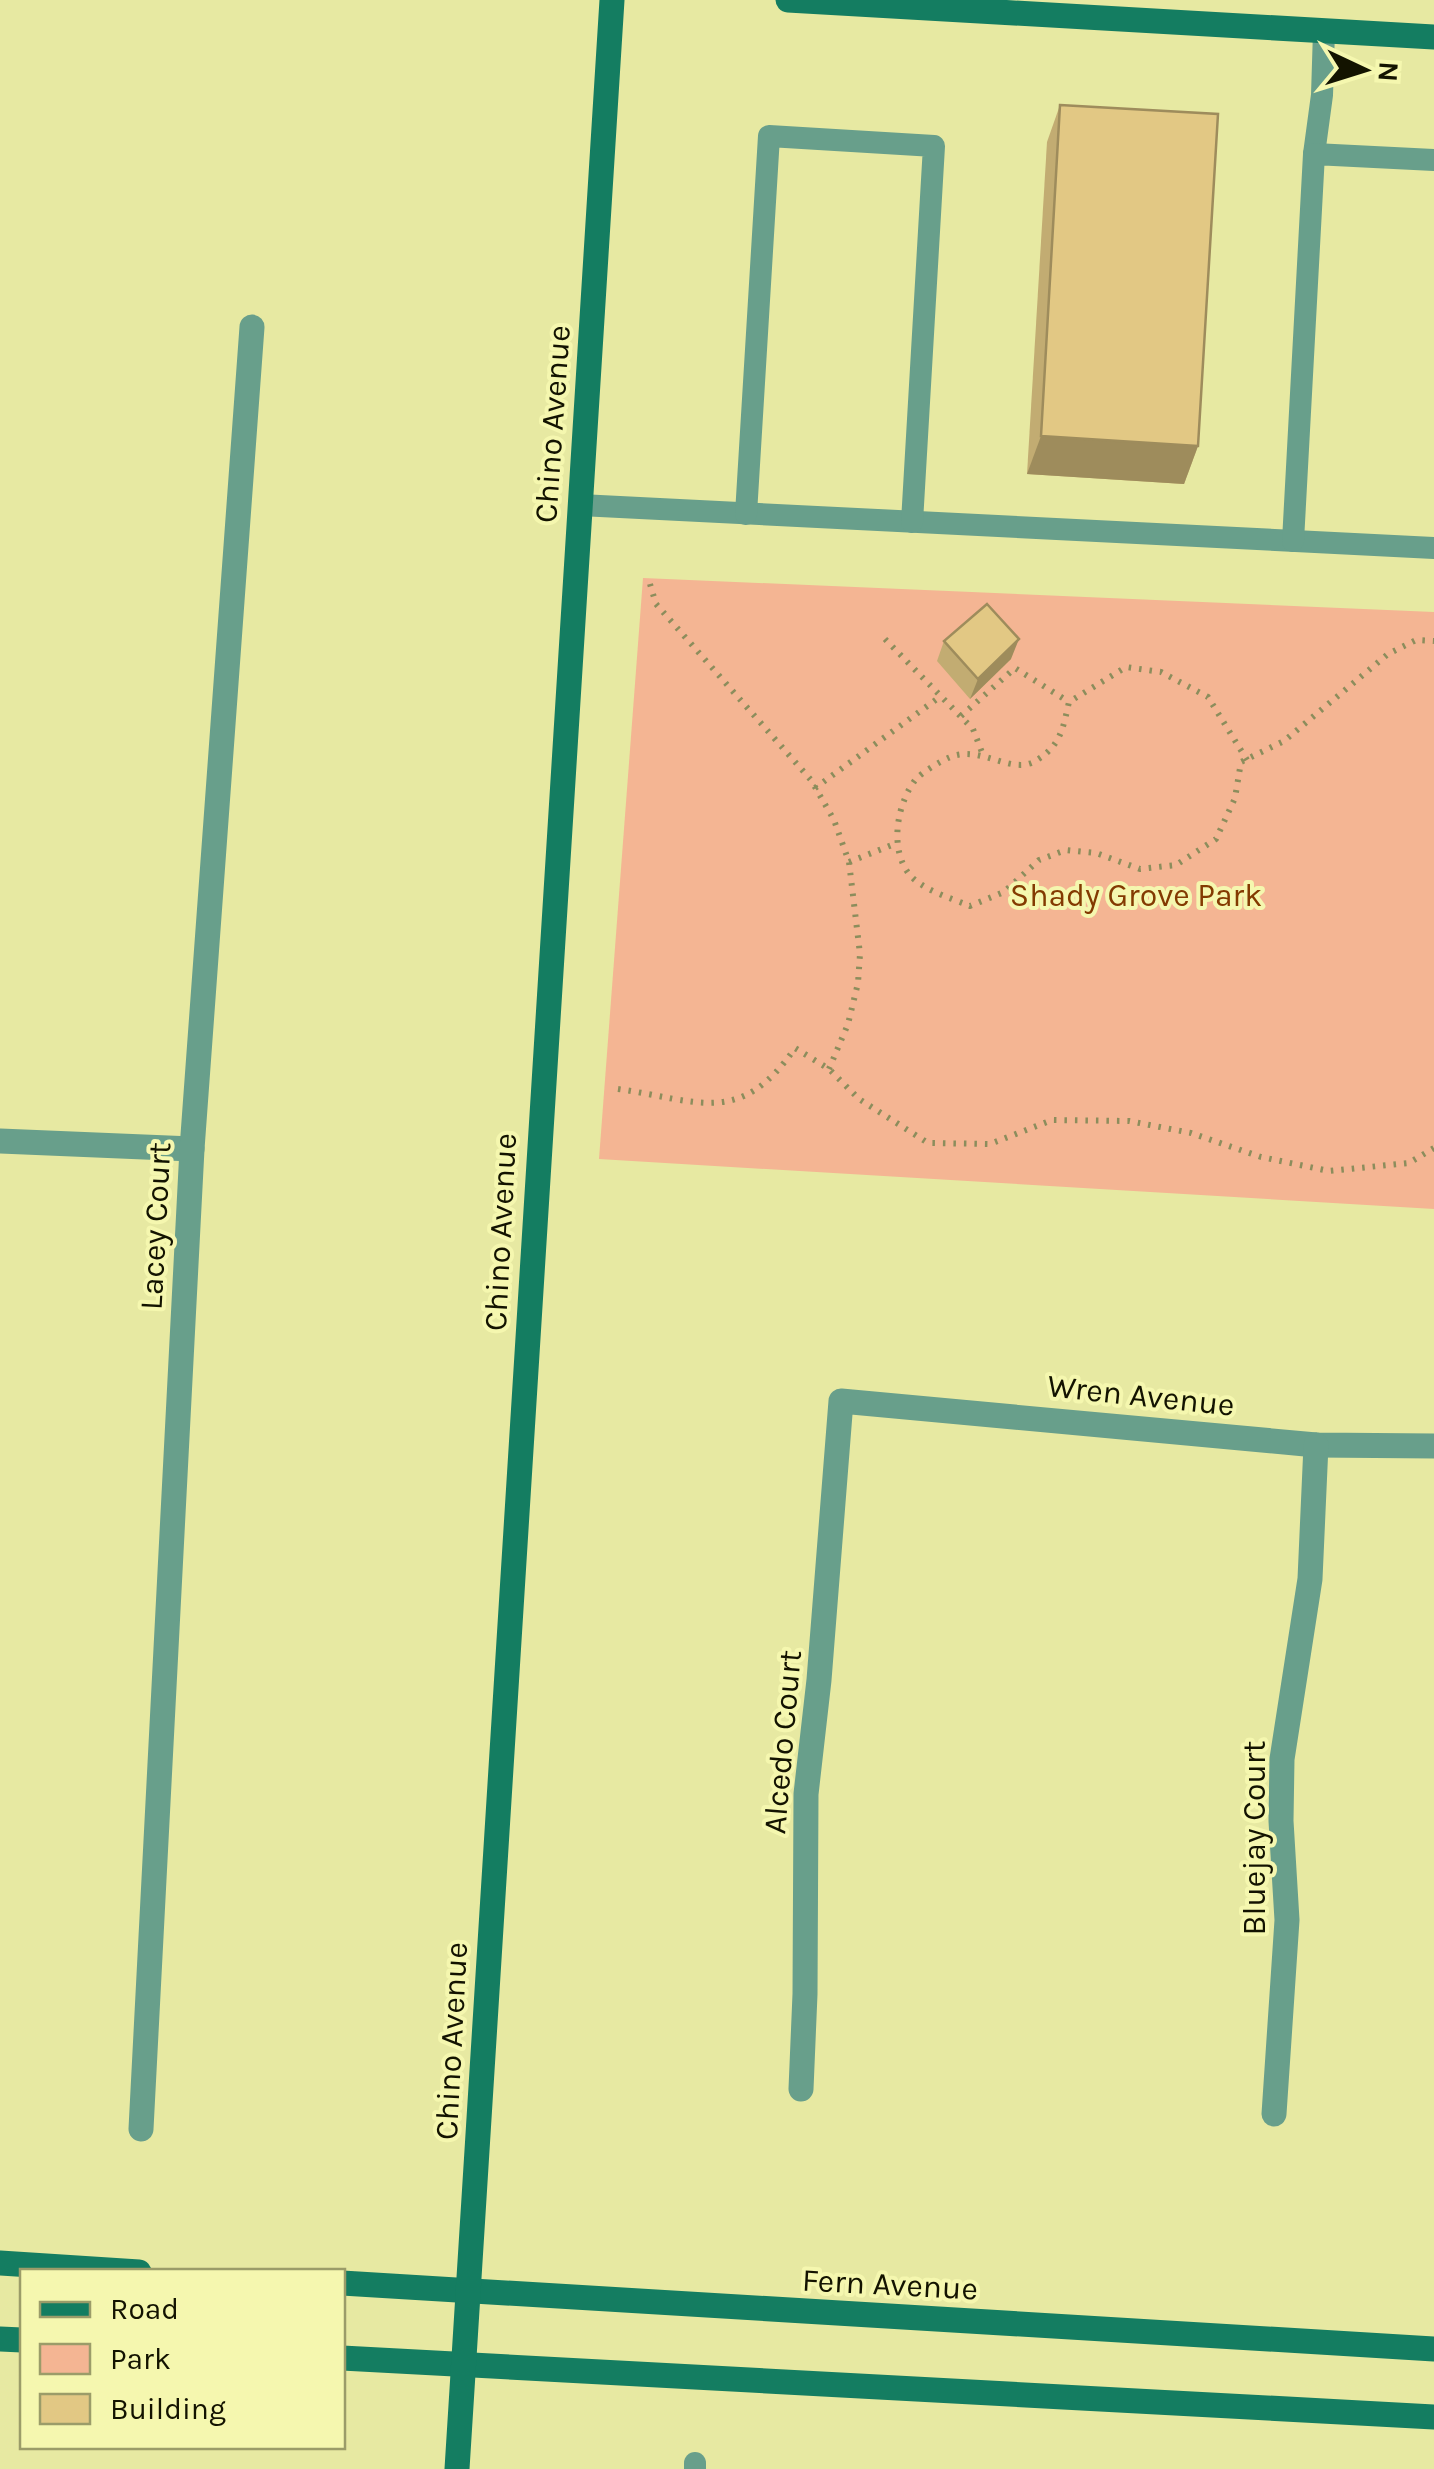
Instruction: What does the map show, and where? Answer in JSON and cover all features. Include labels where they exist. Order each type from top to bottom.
[{"type":"street","name":"Chino Avenue","points":[[457,2469],[612,0]]},
{"type":"street","points":[[788,0],[1434,37]]},
{"type":"street","name":"Lacey Court","points":[[141,2129],[192,1149],[252,327]]},
{"type":"street","points":[[0,1141],[192,1149]]},
{"type":"street","name":"Wren Avenue","points":[[841,1401],[1316,1445],[1434,1446]]},
{"type":"street","name":"Alcedo Court","points":[[800,2089],[805,1994],[806,1794],[820,1680],[841,1401]]},
{"type":"street","name":"Bluejay Court","points":[[1274,2114],[1286,1920],[1282,1759],[1310,1579],[1316,1445]]},
{"type":"street","points":[[0,2263],[93,2269]]},
{"type":"street","name":"Fern Avenue","points":[[345,2284],[1434,2349]]},
{"type":"street","points":[[345,2358],[1434,2418]]},
{"type":"lane","points":[[1293,541],[1324,30]]},
{"type":"lane","points":[[746,514],[769,136],[934,146],[912,522]]},
{"type":"lane","points":[[1314,154],[1434,160]]},
{"type":"lane","points":[[580,505],[1434,548]]},
{"type":"path","points":[[650,584],[656,604],[815,788],[834,820],[849,862],[860,954],[848,1024],[829,1069]]},
{"type":"path","points":[[885,639],[973,729],[982,754]]},
{"type":"path","points":[[1246,760],[1208,698],[1162,672],[1126,668],[1069,702],[1060,740],[1034,763],[1008,764],[982,754],[951,756],[917,778],[898,816],[897,843],[909,874],[931,890],[970,906],[1004,892],[1039,860],[1066,850],[1096,852],[1140,868],[1176,865],[1216,839],[1235,798],[1241,762],[1246,760],[1284,740],[1388,654],[1416,640],[1434,642]]},
{"type":"path","points":[[961,716],[1015,668],[1069,702]]},
{"type":"path","points":[[815,788],[941,696]]},
{"type":"path","points":[[849,862],[897,843]]},
{"type":"path","points":[[618,1090],[696,1104],[734,1101],[778,1074],[795,1048],[829,1069],[859,1099],[928,1144],[990,1144],[1052,1120],[1129,1122],[1191,1133],[1261,1157],[1329,1171],[1409,1162],[1434,1148]]},
{"type":"green space","name":"Shady Grove Park","points":[[643,578],[1434,612],[1434,1209],[599,1159]]},
{"type":"building","points":[[1060,105],[1218,114],[1198,446],[1041,436]]},
{"type":"building","points":[[987,604],[1019,639],[978,679],[944,641]]}]
